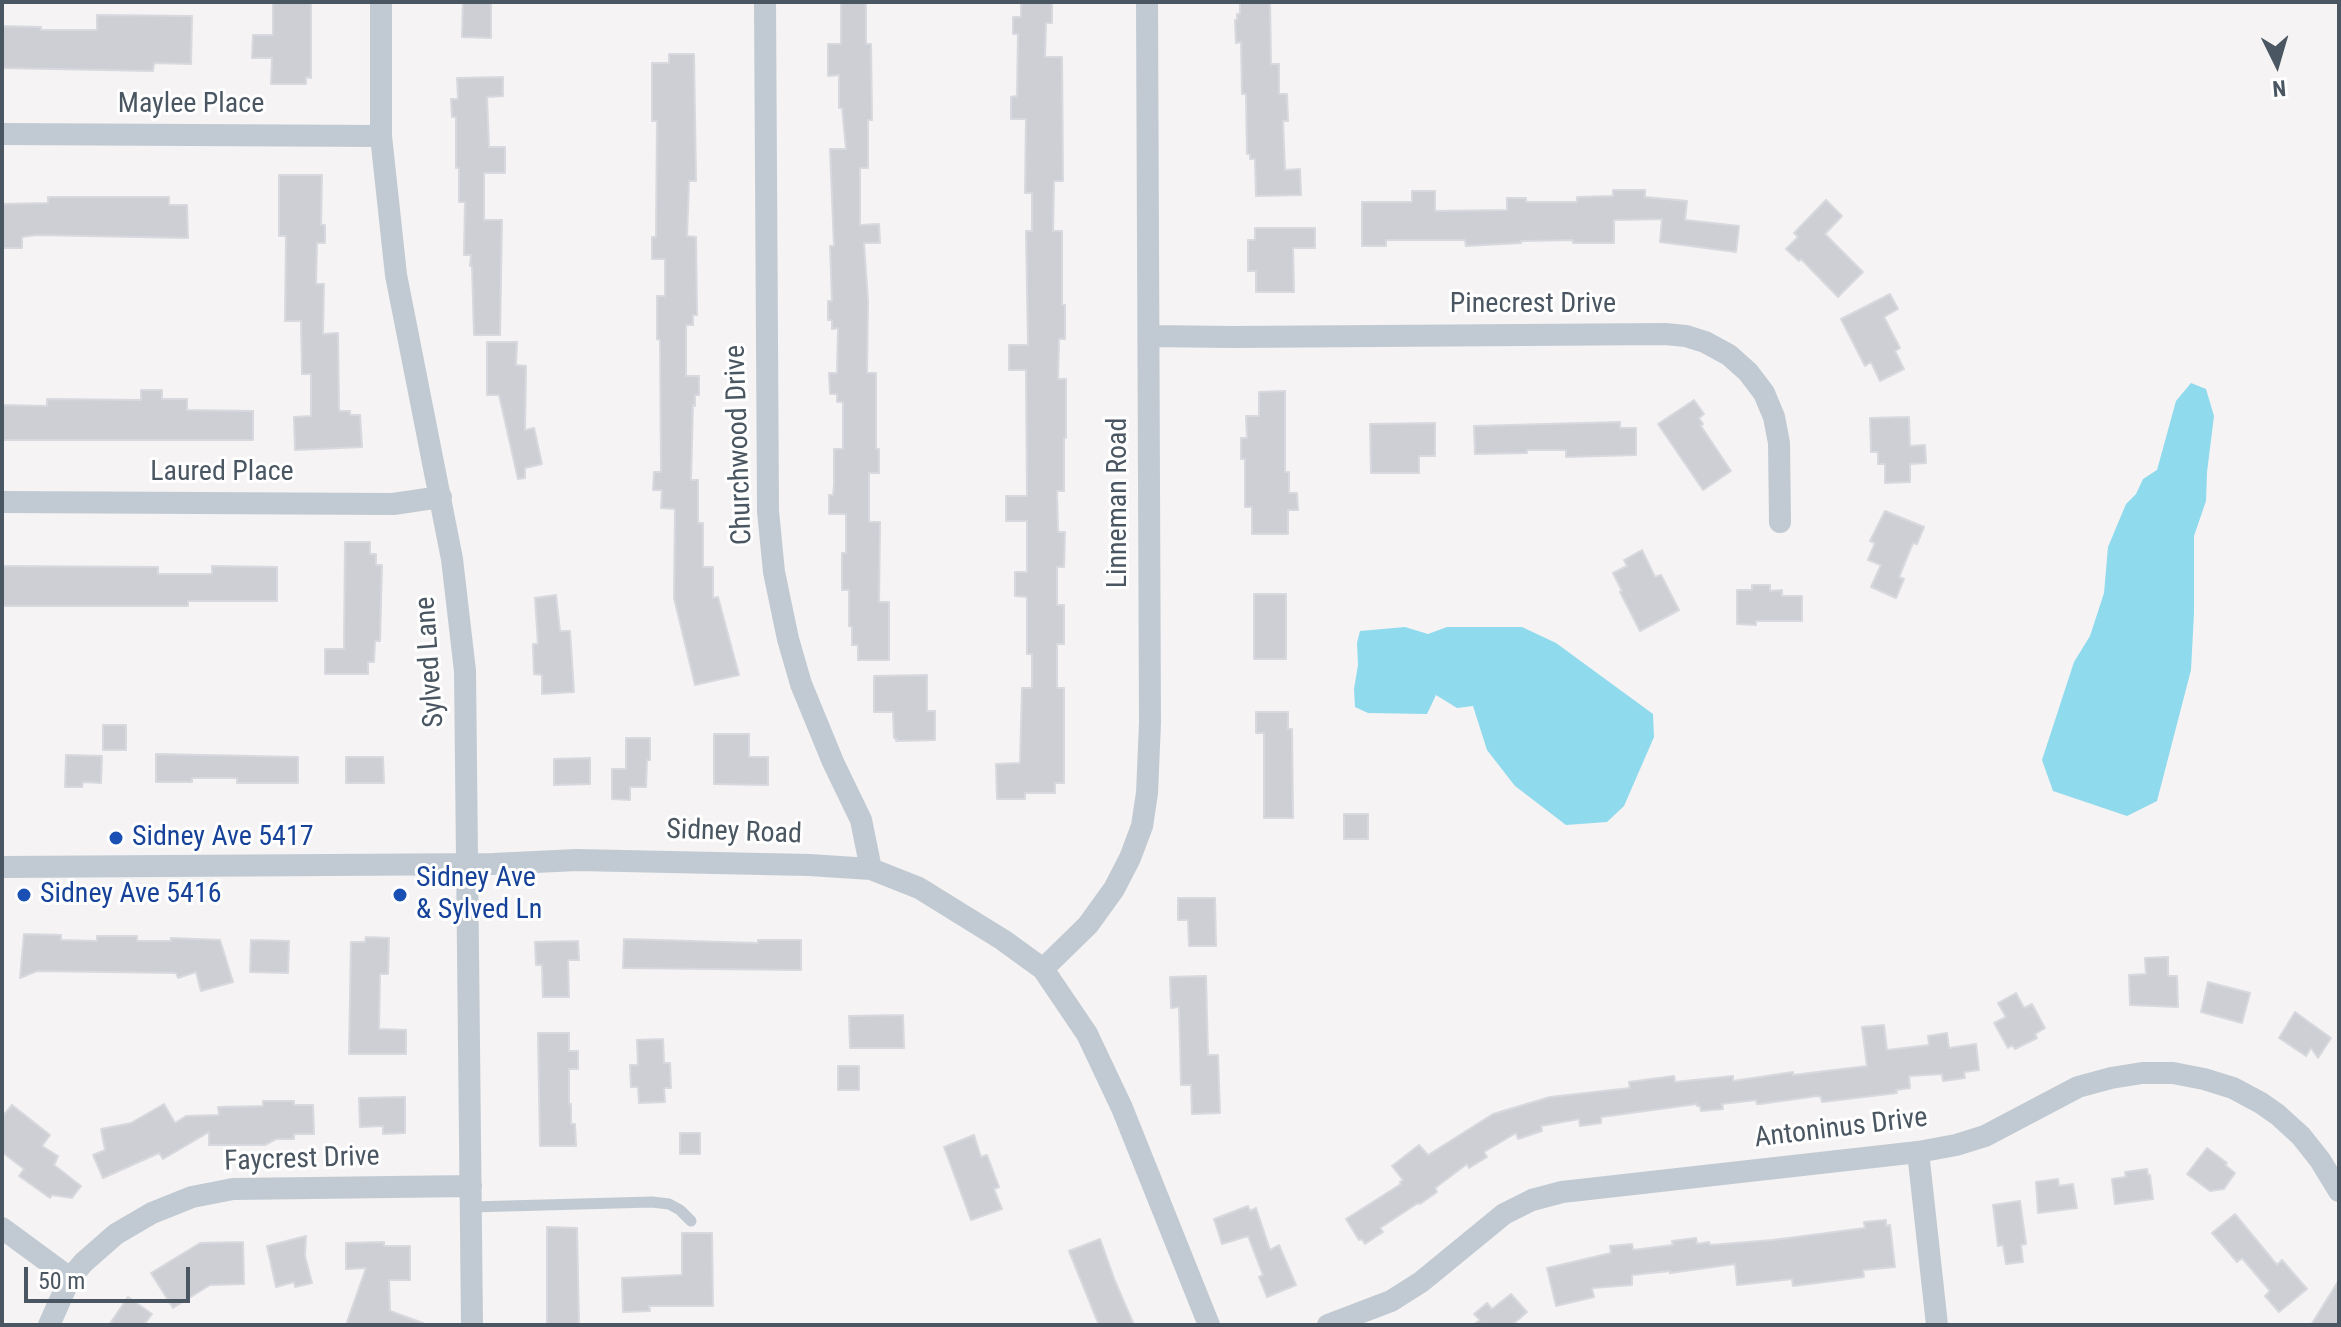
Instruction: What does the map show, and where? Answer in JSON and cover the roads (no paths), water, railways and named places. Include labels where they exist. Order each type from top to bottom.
[{"type":"street","name":"Sylved Lane","points":[[381,2],[381,136],[396,275],[441,497],[460,611],[465,671],[472,1325]]},
{"type":"street","name":"Churchwood Drive","points":[[765,2],[768,511],[774,572],[801,684],[861,820],[871,869]]},
{"type":"street","name":"Linneman Road","points":[[1043,969],[1088,925],[1114,889],[1138,836],[1147,793],[1150,723],[1147,2]]},
{"type":"street","name":"Maylee Place","points":[[2,134],[381,136]]},
{"type":"street","name":"Pinecrest Drive","points":[[1149,336],[1686,336],[1729,355],[1748,372],[1764,393],[1774,417],[1779,443],[1780,522]]},
{"type":"street","name":"Laured Place","points":[[2,502],[393,504],[441,497]]},
{"type":"street","name":"Sidney Road","points":[[2,867],[468,864],[577,860],[871,869],[919,888],[1003,940],[1043,969],[1087,1034],[1122,1108],[1209,1325]]},
{"type":"street","name":"Antoninus Drive","points":[[1328,1325],[1391,1301],[1421,1282],[1504,1214],[1532,1200],[1562,1192],[1918,1152],[1956,1145],[1985,1136],[2078,1087],[2127,1075],[2173,1073],[2233,1088],[2278,1115],[2311,1148],[2339,1191]]},
{"type":"street","points":[[1918,1152],[1937,1325]]},
{"type":"street","name":"Faycrest Drive","points":[[49,1325],[70,1278],[84,1262],[116,1234],[152,1213],[192,1197],[233,1189],[471,1196]]},
{"type":"street","points":[[2,1228],[70,1278]]},
{"type":"lane","points":[[471,1196],[652,1202],[669,1204],[691,1221]]},
{"type":"water","points":[[2191,383],[2206,389],[2214,416],[2206,501],[2194,536],[2191,670],[2157,801],[2127,816],[2053,791],[2042,760],[2074,662],[2090,636],[2104,593],[2108,547],[2126,504],[2136,494],[2143,479],[2157,470],[2176,401]]},
{"type":"water","points":[[1405,627],[1428,634],[1447,627],[1522,627],[1556,643],[1653,714],[1654,737],[1624,806],[1607,822],[1566,825],[1515,786],[1487,750],[1473,706],[1457,708],[1436,695],[1427,714],[1368,713],[1355,707],[1360,631]]},
{"type":"place","name":"Sidney Ave 5417","points":[[116,838]]},
{"type":"place","name":"Sidney Ave 5416","points":[[24,895]]},
{"type":"place","name":"Sidney Ave & Sylved Ln","points":[[400,895]]}]
